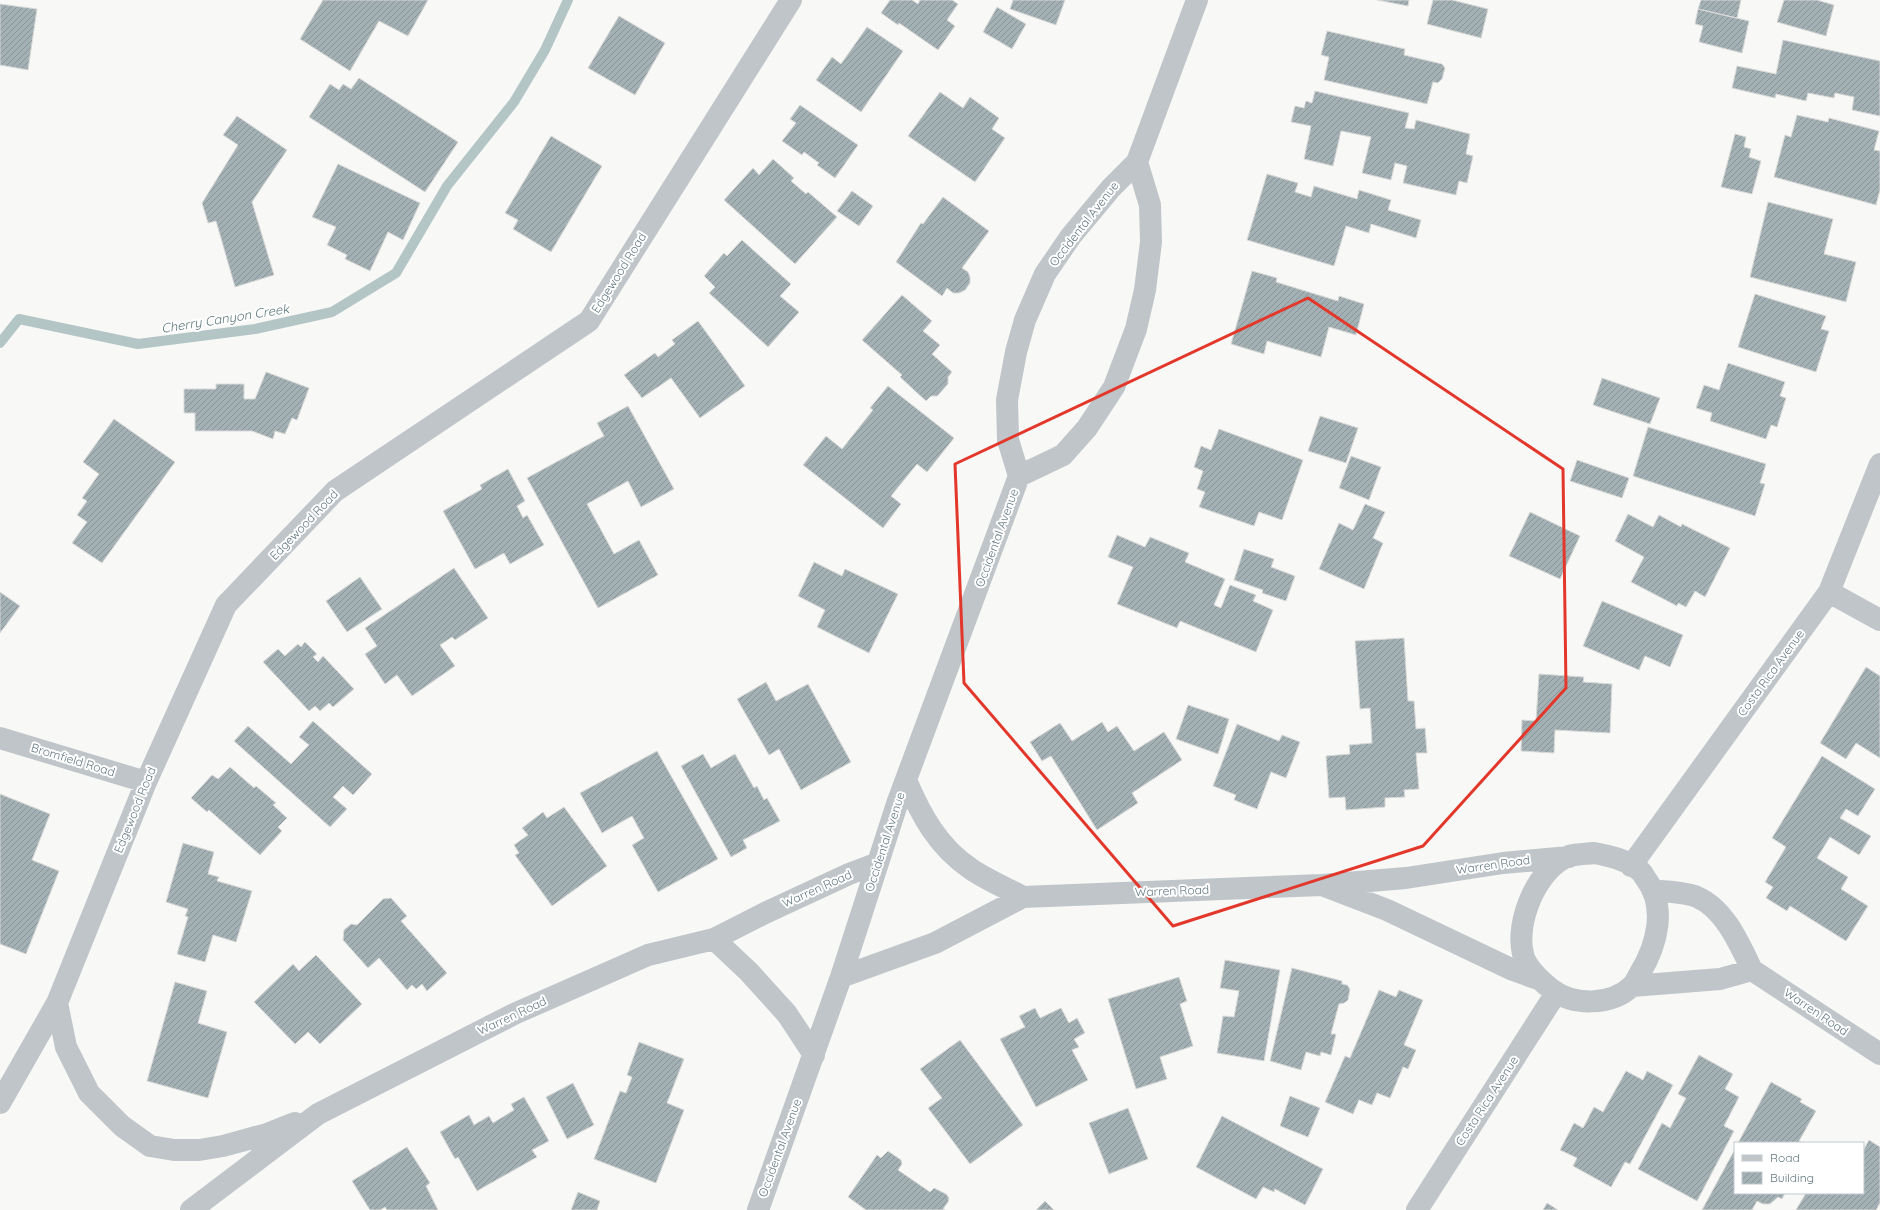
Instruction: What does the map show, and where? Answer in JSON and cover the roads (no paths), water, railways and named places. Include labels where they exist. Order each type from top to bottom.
[{"type":"street","name":"Edgewood Road","points":[[0,1103],[57,1003],[146,782],[226,606],[335,491],[589,320],[791,0]]},
{"type":"street","name":"Occidental Avenue","points":[[758,1210],[841,977],[906,780],[1019,476],[1008,440],[1007,400],[1016,352],[1025,320],[1045,274],[1071,236],[1111,188],[1137,162],[1197,0]]},
{"type":"street","name":"Occidental Avenue","points":[[1019,476],[1062,455],[1087,428],[1114,387],[1136,329],[1145,290],[1151,242],[1150,205],[1137,162]]},
{"type":"street","name":"Costa Rica Avenue","points":[[1631,866],[1829,592],[1880,464]]},
{"type":"street","points":[[1829,592],[1880,620]]},
{"type":"street","name":"Bromfield Road","points":[[0,738],[146,782]]},
{"type":"street","points":[[906,780],[919,811],[930,829],[946,848],[971,869],[1023,897]]},
{"type":"street","name":"Warren Road","points":[[841,977],[935,943],[1023,897],[1322,884],[1406,878],[1503,863],[1569,857],[1594,853],[1618,858],[1639,870],[1654,890],[1658,922],[1654,944],[1646,963],[1632,986],[1618,995],[1597,1002],[1576,1000],[1556,993],[1538,979],[1513,970],[1387,910],[1322,884]]},
{"type":"street","name":"Warren Road","points":[[1538,979],[1524,956],[1520,943],[1527,905],[1538,884],[1551,869],[1569,857]]},
{"type":"street","name":"Warren Road","points":[[57,1003],[66,1047],[90,1093],[122,1126],[150,1146],[174,1150],[199,1150],[223,1146],[267,1134],[318,1114],[521,1010],[648,955],[714,939],[765,913],[849,874],[878,863]]},
{"type":"street","points":[[1654,890],[1697,897],[1718,912],[1731,928],[1752,970]]},
{"type":"street","points":[[714,939],[749,972],[787,1014],[814,1055]]},
{"type":"street","name":"Warren Road","points":[[1632,986],[1720,979],[1752,970],[1880,1054]]},
{"type":"street","name":"Costa Rica Avenue","points":[[1417,1210],[1556,993]]},
{"type":"street","name":"Warren Road","points":[[191,1210],[318,1114]]},
{"type":"waterway","name":"Cherry Canyon Creek","points":[[0,343],[19,319],[138,344],[255,329],[332,312],[396,273],[447,186],[514,102],[545,50],[568,0]]}]
